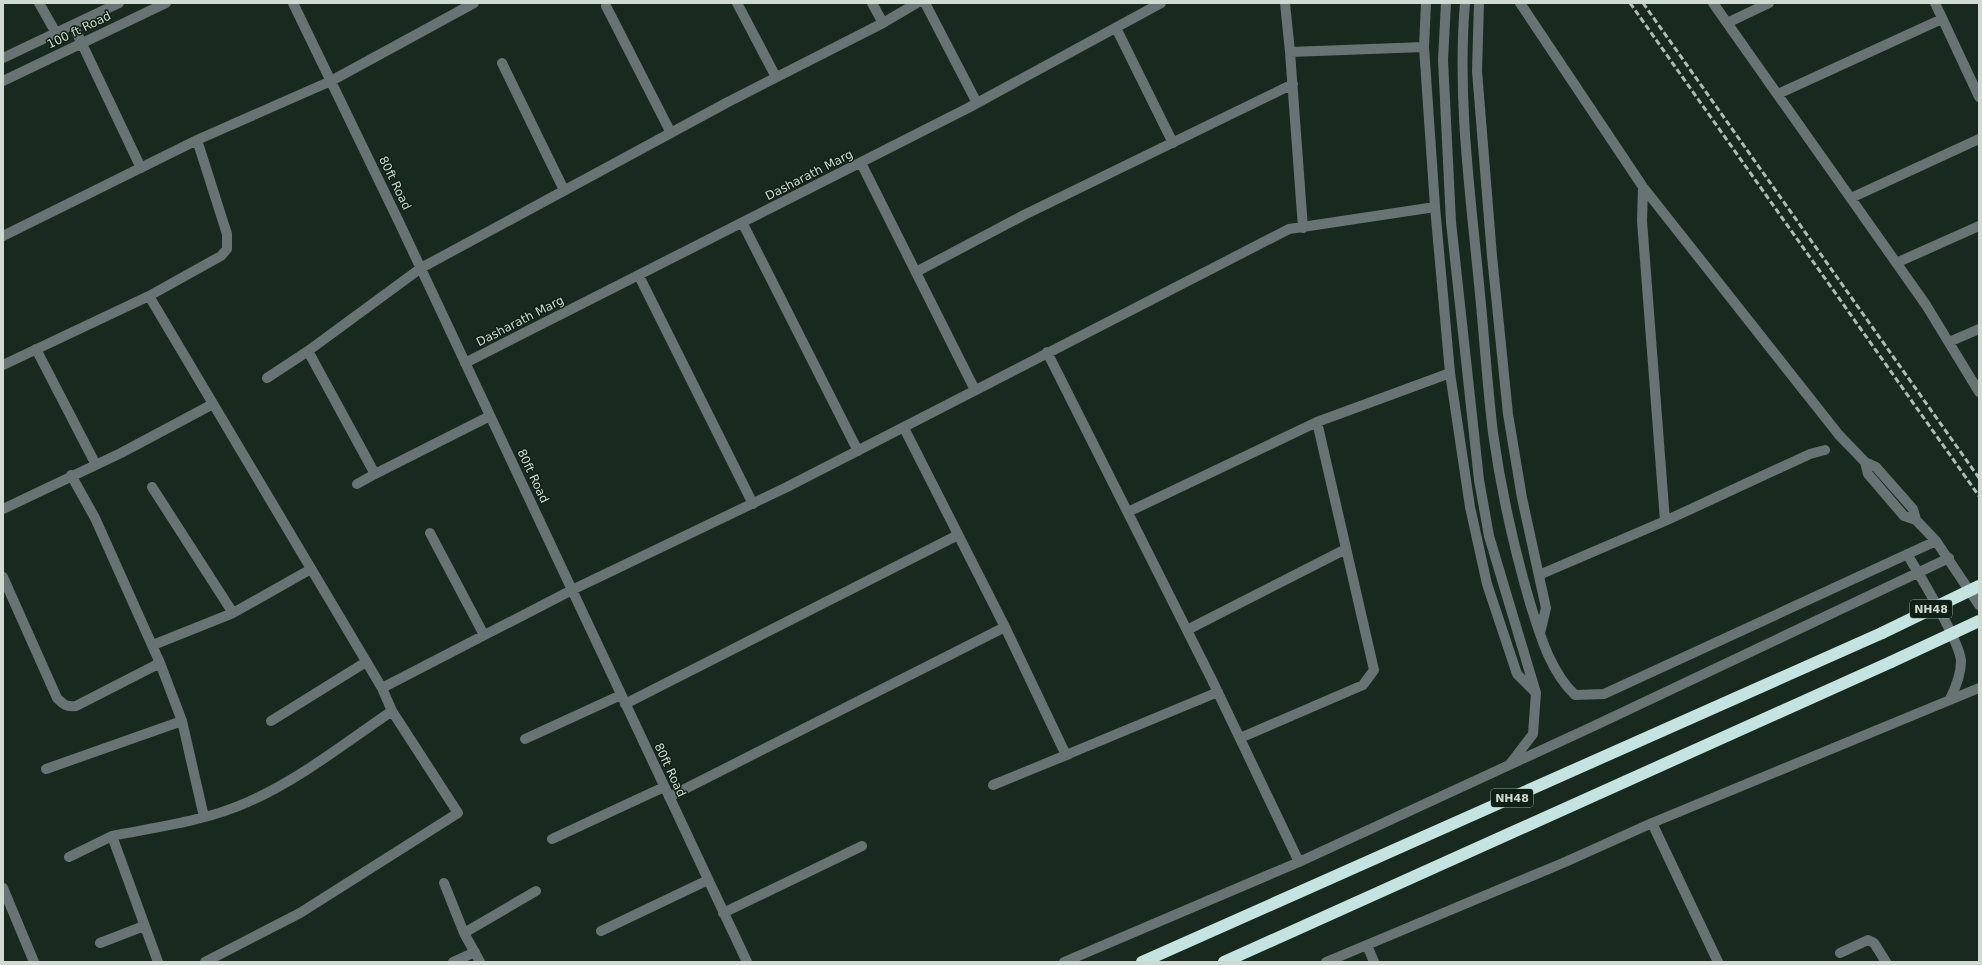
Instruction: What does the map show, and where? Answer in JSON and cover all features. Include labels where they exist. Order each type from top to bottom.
[{"type":"highway","name":"NH48","points":[[1142,962],[1882,633],[1979,586]]},
{"type":"highway","name":"NH48","points":[[1224,962],[1979,621]]},
{"type":"street","points":[[39,3],[56,33]]},
{"type":"street","points":[[3,58],[119,3]]},
{"type":"street","name":"100 ft Road","points":[[3,81],[166,3]]},
{"type":"street","name":"80ft Road","points":[[293,3],[466,363],[747,962]]},
{"type":"street","points":[[3,236],[197,140],[331,81],[474,3]]},
{"type":"street","points":[[737,3],[776,77]]},
{"type":"street","points":[[872,3],[883,22]]},
{"type":"street","points":[[267,378],[308,351],[421,268],[564,190],[917,3]]},
{"type":"street","points":[[925,3],[977,104]]},
{"type":"street","name":"Dasharath Marg","points":[[466,363],[743,224],[977,104],[1161,3]]},
{"type":"street","points":[[1285,3],[1293,84],[1303,228]]},
{"type":"street","points":[[1426,3],[1424,47],[1435,207],[1450,373],[1470,507],[1487,584],[1517,674],[1536,693]]},
{"type":"street","points":[[1446,3],[1443,60],[1451,222],[1479,480],[1489,536],[1536,693],[1533,734],[1510,765]]},
{"type":"street","points":[[1465,3],[1462,38],[1463,82],[1470,196],[1494,434],[1510,523],[1522,576],[1540,634],[1558,674],[1575,695],[1604,694],[1936,541]]},
{"type":"street","points":[[1479,3],[1477,71],[1493,264],[1508,414],[1521,491],[1546,608],[1540,634]]},
{"type":"street","points":[[1520,3],[1643,187],[1839,435],[1865,462],[1876,467],[1912,510],[1916,520],[1936,541],[1949,558],[1979,605]]},
{"type":"street","points":[[1713,3],[1926,306],[1979,392]]},
{"type":"street","points":[[1727,23],[1769,3]]},
{"type":"street","points":[[1935,3],[1979,97]]},
{"type":"street","points":[[606,6],[671,133]]},
{"type":"street","points":[[1778,94],[1942,19]]},
{"type":"street","points":[[73,25],[141,168]]},
{"type":"street","points":[[1116,28],[1173,142]]},
{"type":"street","points":[[1290,52],[1424,47]]},
{"type":"street","points":[[502,63],[564,190]]},
{"type":"street","points":[[916,272],[1024,215],[1293,84]]},
{"type":"street","points":[[1851,198],[1979,139]]},
{"type":"street","points":[[3,365],[149,296],[221,256],[227,249],[227,234],[197,140]]},
{"type":"street","points":[[861,163],[975,390]]},
{"type":"street","points":[[1643,187],[1642,221],[1664,521]]},
{"type":"street","points":[[382,688],[572,590],[753,504],[904,428],[1047,352],[1289,230],[1435,207]]},
{"type":"street","points":[[743,224],[858,451]]},
{"type":"street","points":[[1896,263],[1979,226]]},
{"type":"street","points":[[639,276],[753,504]]},
{"type":"street","points":[[149,296],[382,688],[392,711],[458,813],[300,912],[205,962]]},
{"type":"street","points":[[1949,342],[1979,329]]},
{"type":"street","points":[[36,349],[95,463]]},
{"type":"street","points":[[308,351],[375,474]]},
{"type":"street","points":[[1047,352],[1218,692],[1299,862]]},
{"type":"street","points":[[1128,512],[1317,422],[1450,373]]},
{"type":"street","points":[[3,508],[95,463],[121,452],[213,404]]},
{"type":"street","points":[[357,484],[490,416]]},
{"type":"street","points":[[1240,738],[1363,685],[1374,670],[1317,422]]},
{"type":"street","points":[[904,428],[1005,627],[1066,755],[1069,754]]},
{"type":"street","points":[[1539,575],[1664,521],[1810,454],[1825,450]]},
{"type":"street","points":[[71,475],[95,518],[153,645],[182,721],[204,817]]},
{"type":"street","points":[[152,487],[233,613]]},
{"type":"street","points":[[430,533],[484,635]]},
{"type":"street","points":[[525,739],[623,699],[958,535]]},
{"type":"street","points":[[1187,630],[1346,549]]},
{"type":"street","points":[[1907,554],[1919,573],[1955,642],[1961,660],[1960,674],[1956,688],[1950,699]]},
{"type":"street","points":[[1064,962],[1299,862],[1510,765],[1949,558]]},
{"type":"street","points":[[153,645],[233,613],[311,569]]},
{"type":"street","points":[[3,577],[57,698],[64,705],[68,707],[76,706],[160,663]]},
{"type":"street","points":[[669,797],[1005,627]]},
{"type":"street","points":[[272,721],[366,662]]},
{"type":"street","points":[[1326,962],[1563,863],[1652,822],[1979,688]]},
{"type":"street","points":[[993,785],[1218,692]]},
{"type":"street","points":[[69,856],[112,836],[204,817],[248,803],[299,775],[392,711]]},
{"type":"street","points":[[46,769],[182,721]]},
{"type":"street","points":[[552,839],[664,787]]},
{"type":"street","points":[[1652,822],[1718,962]]},
{"type":"street","points":[[112,836],[158,962]]},
{"type":"street","points":[[723,913],[862,846]]},
{"type":"street","points":[[601,931],[708,880]]},
{"type":"street","points":[[444,883],[464,933],[480,962]]},
{"type":"street","points":[[3,888],[34,962]]},
{"type":"street","points":[[464,933],[536,891]]},
{"type":"street","points":[[100,943],[144,926]]},
{"type":"street","points":[[1840,953],[1868,940],[1874,943],[1886,962]]},
{"type":"street","points":[[1367,945],[1374,962]]},
{"type":"street","points":[[453,962],[475,952]]},
{"type":"railway","points":[[1630,3],[1979,496]]},
{"type":"railway","points":[[1643,3],[1979,478]]}]
